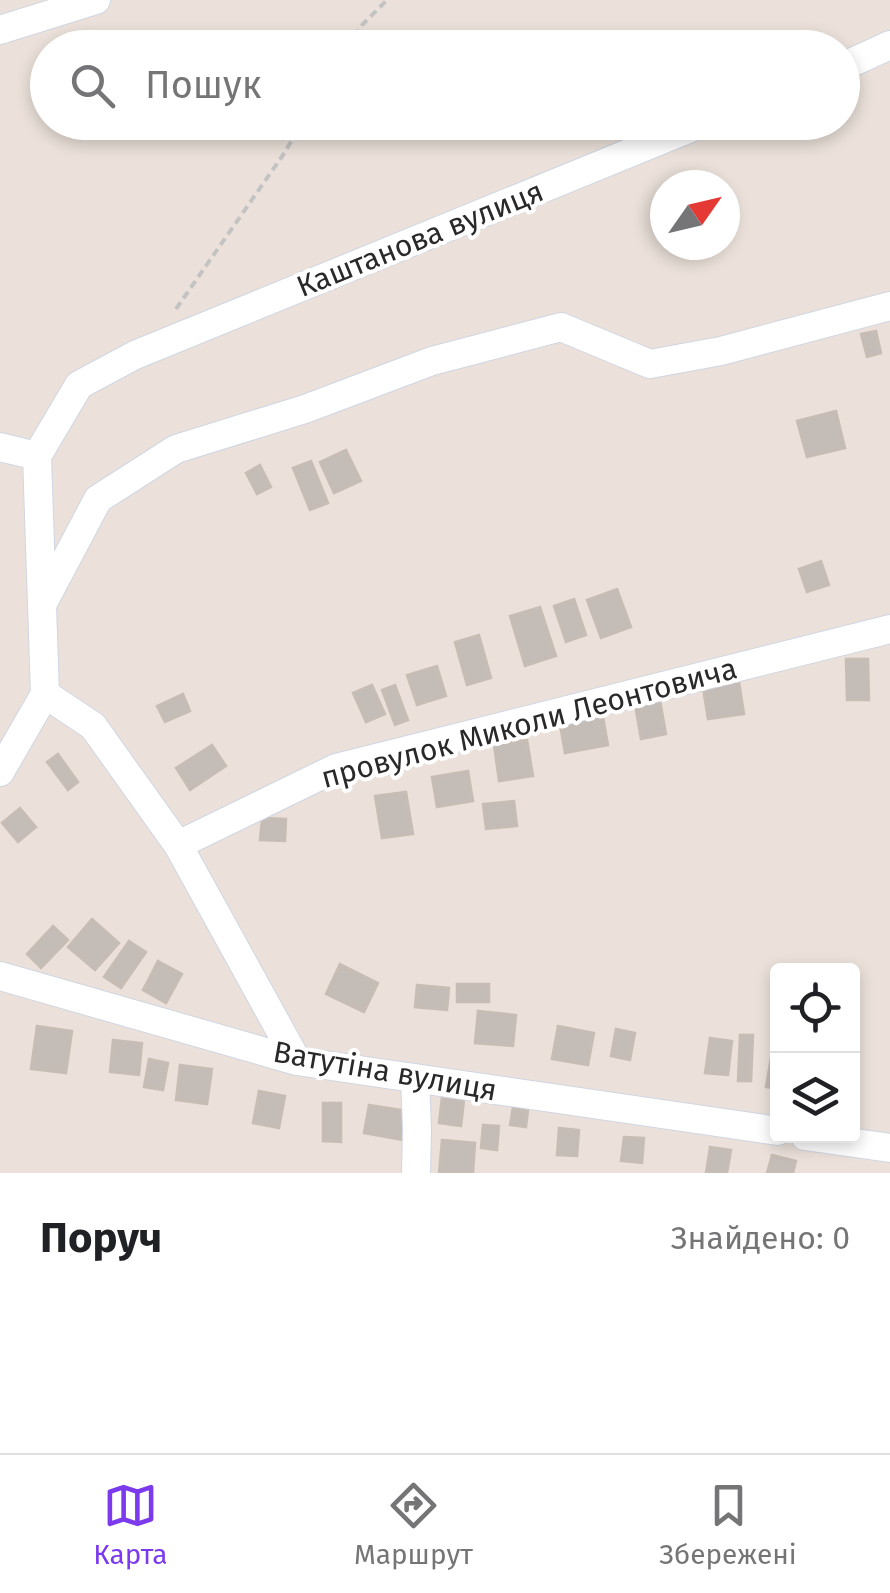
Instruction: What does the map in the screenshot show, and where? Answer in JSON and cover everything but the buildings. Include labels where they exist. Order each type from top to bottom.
[{"type":"street","points":[[0,30],[96,0]]},
{"type":"street","points":[[860,59],[890,46]]},
{"type":"street","name":"Каштанова вулиця","points":[[37,456],[79,385],[135,355],[662,140]]},
{"type":"street","points":[[42,605],[98,499],[176,449],[305,409],[432,362],[561,326],[650,364],[721,350],[890,306]]},
{"type":"street","points":[[0,447],[37,456],[45,694],[0,772]]},
{"type":"street","name":"провулок Миколи Леонтовича","points":[[178,845],[336,768],[890,629]]},
{"type":"street","points":[[45,694],[92,726],[178,845],[297,1060]]},
{"type":"street","name":"Ватутіна вулиця","points":[[0,976],[297,1060],[770,1131]]},
{"type":"street","points":[[415,1078],[416,1173]]},
{"type":"street","points":[[855,1143],[890,1148]]},
{"type":"path","points":[[359,30],[387,0]]},
{"type":"path","points":[[174,312],[292,140]]}]
